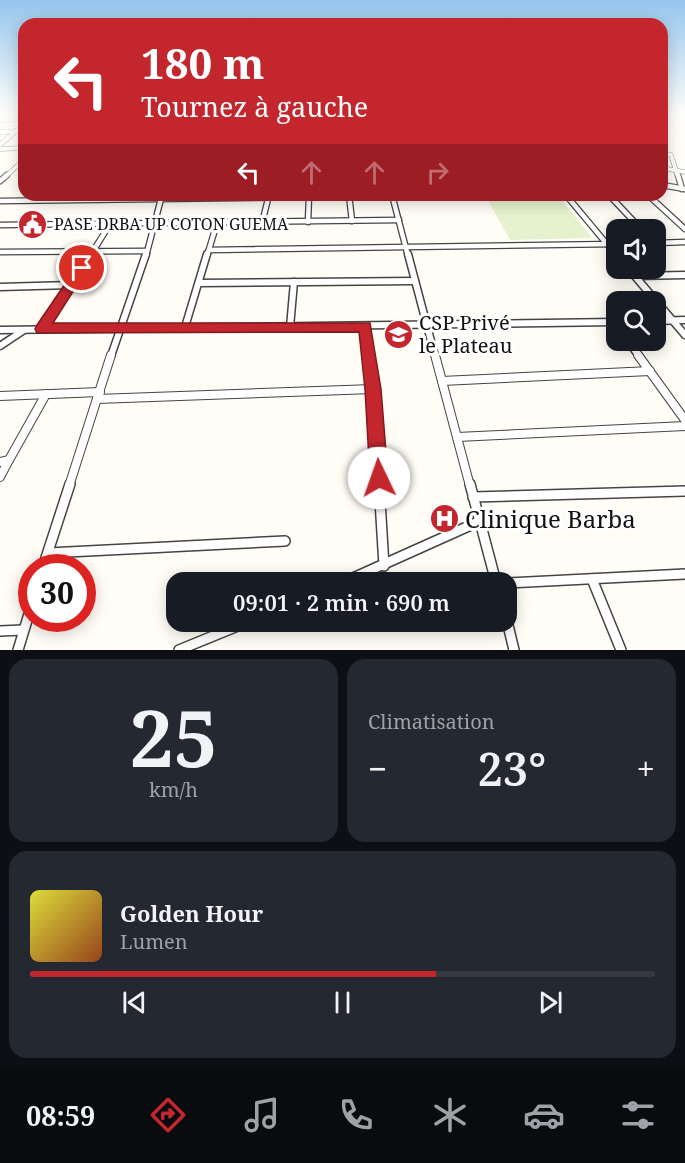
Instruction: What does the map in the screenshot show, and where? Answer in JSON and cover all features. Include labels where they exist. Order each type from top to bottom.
[{"type":"street","points":[[0,147],[18,148]]},
{"type":"street","points":[[668,154],[671,155],[683,189]]},
{"type":"street","points":[[0,181],[18,165]]},
{"type":"street","points":[[668,169],[685,172]]},
{"type":"street","points":[[668,186],[683,189]]},
{"type":"street","points":[[0,201],[18,200]]},
{"type":"street","points":[[160,201],[143,265],[120,327],[48,553],[285,541]]},
{"type":"street","points":[[262,222],[267,201]]},
{"type":"street","points":[[308,222],[309,201]]},
{"type":"street","points":[[350,201],[352,221]]},
{"type":"street","points":[[394,201],[493,572]]},
{"type":"street","points":[[571,201],[606,243]]},
{"type":"street","points":[[615,201],[632,219]]},
{"type":"street","points":[[654,201],[685,230]]},
{"type":"street","points":[[0,225],[399,220]]},
{"type":"street","points":[[185,327],[217,223]]},
{"type":"street","points":[[42,329],[110,224]]},
{"type":"street","points":[[666,243],[685,242]]},
{"type":"street","points":[[209,250],[606,244]]},
{"type":"street","points":[[0,252],[146,251]]},
{"type":"street","points":[[666,275],[685,275]]},
{"type":"street","points":[[638,279],[685,335]]},
{"type":"street","points":[[199,283],[415,281]]},
{"type":"street","points":[[290,327],[294,282]]},
{"type":"street","points":[[0,287],[71,285]]},
{"type":"street","points":[[666,320],[685,320]]},
{"type":"street","points":[[0,330],[606,323]]},
{"type":"street","points":[[365,327],[373,389],[384,566]]},
{"type":"street","points":[[0,346],[25,329]]},
{"type":"street","points":[[635,351],[685,420]]},
{"type":"street","points":[[442,381],[650,371]]},
{"type":"street","points":[[0,396],[373,389]]},
{"type":"street","points":[[0,477],[46,394]]},
{"type":"street","points":[[457,437],[685,426]]},
{"type":"street","points":[[0,462],[9,460]]},
{"type":"street","points":[[473,497],[685,491]]},
{"type":"street","points":[[369,572],[480,521]]},
{"type":"street","points":[[517,583],[684,577]]},
{"type":"street","points":[[592,579],[621,650]]},
{"type":"street","points":[[0,631],[18,630]]},
{"type":"street","points":[[18,650],[22,632]]},
{"type":"street","points":[[179,650],[223,632]]},
{"type":"street","points":[[510,632],[514,650]]},
{"type":"green space","points":[[488,201],[563,201],[592,238],[510,240]]},
{"type":"place","name":"PASE DRBA UP COTON GUEMA","points":[[33,224]]},
{"type":"place","name":"CSP Privé le Plateau","points":[[398,334]]},
{"type":"place","name":"Clinique Barba","points":[[444,518]]},
{"type":"route","points":[[82,268],[42,329],[365,327],[373,389],[379,478]]}]
